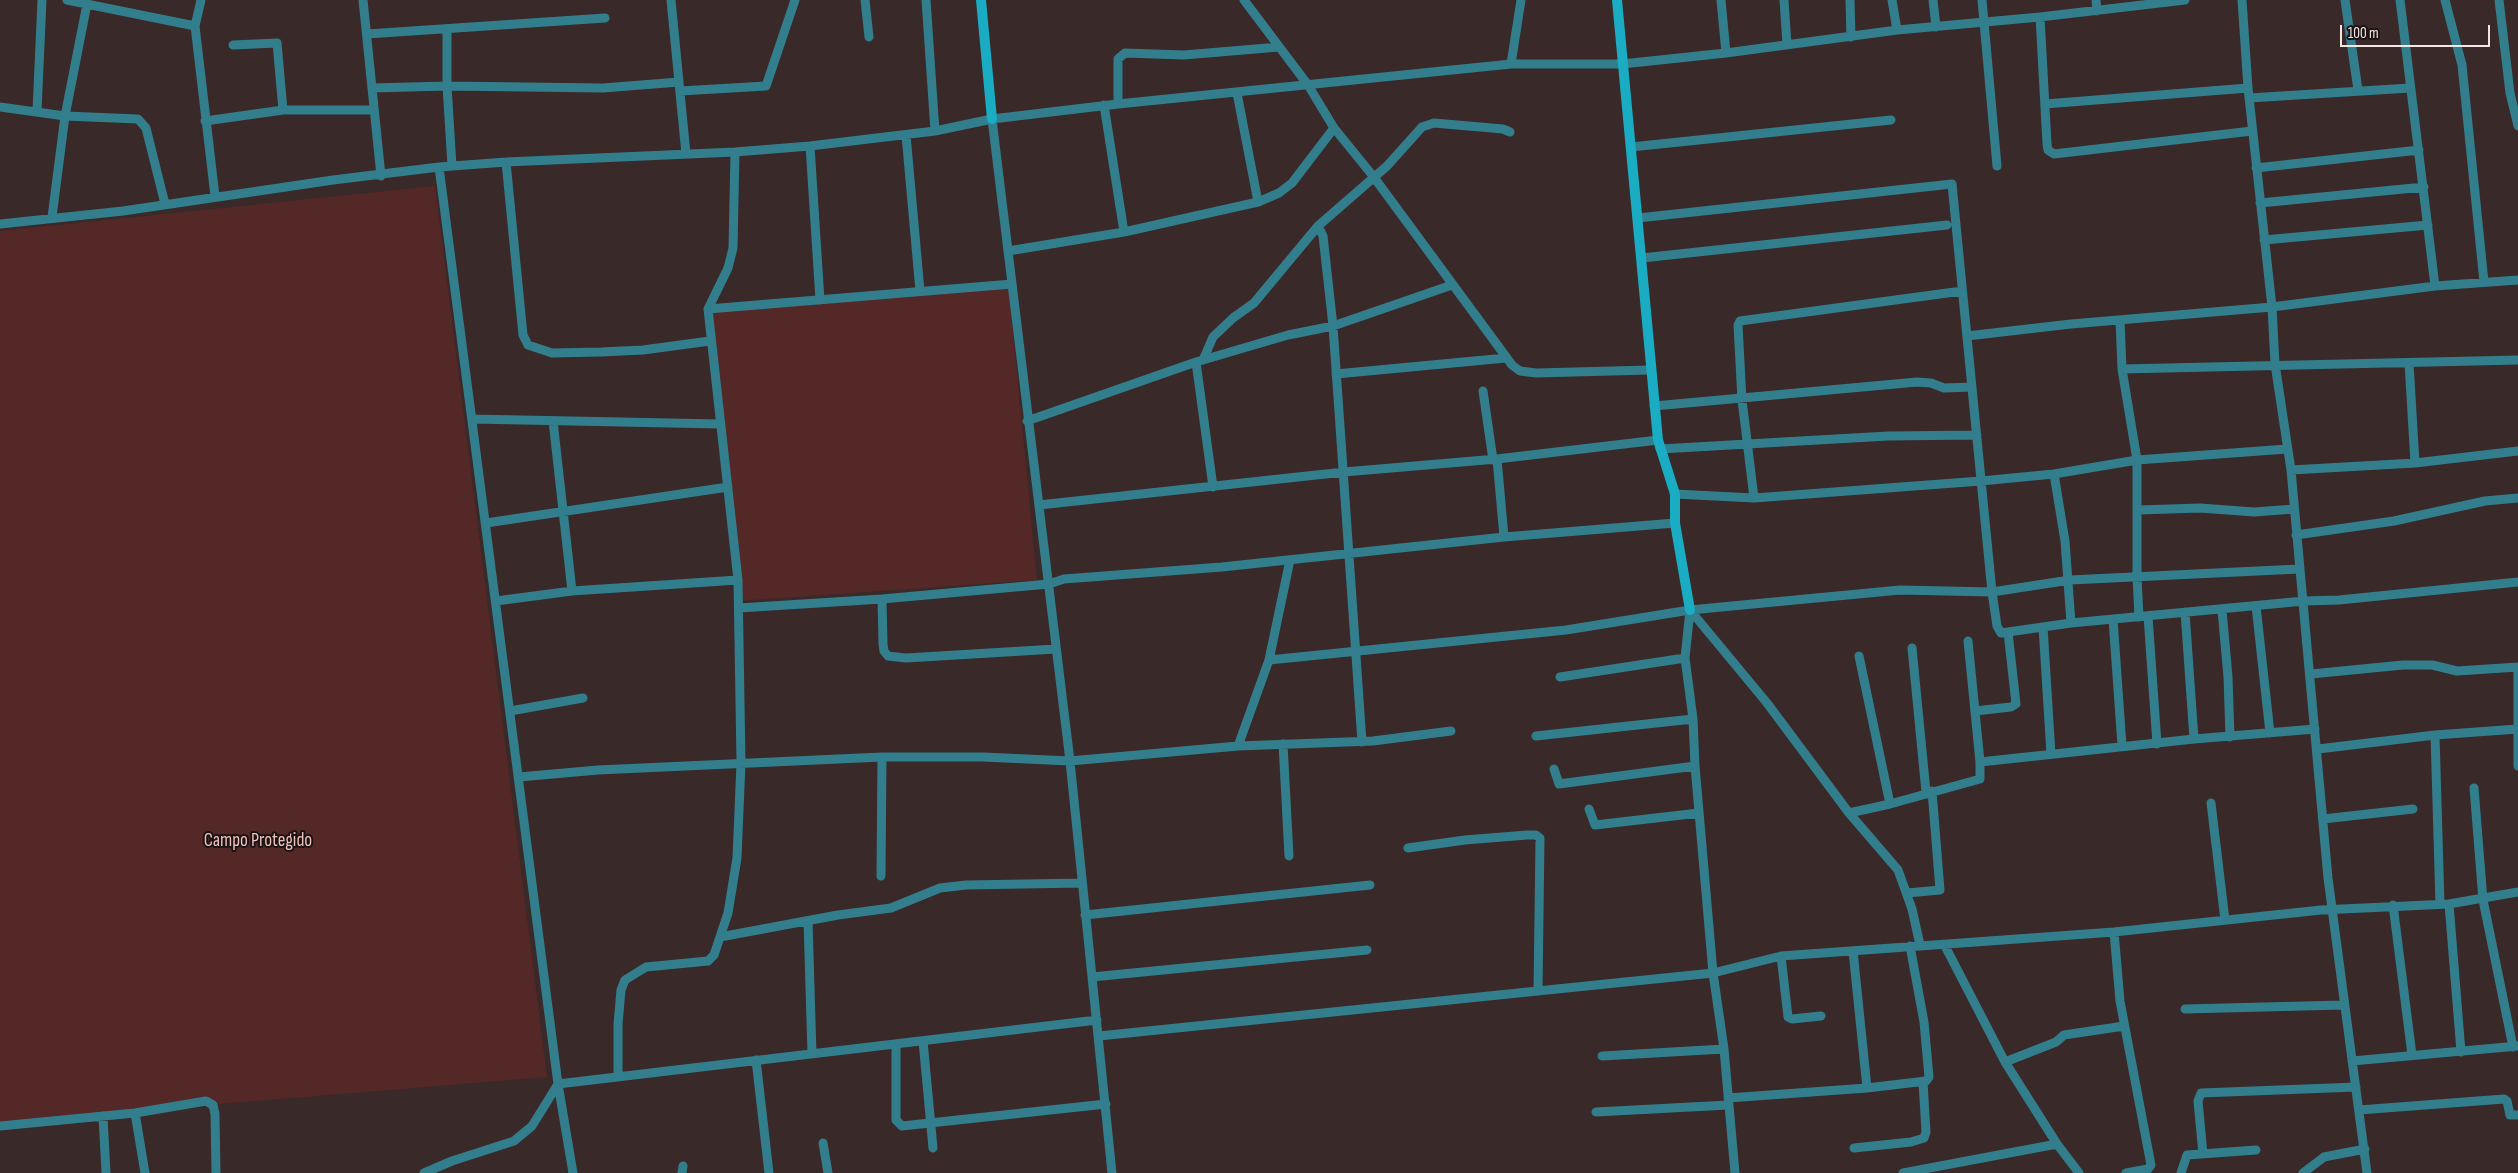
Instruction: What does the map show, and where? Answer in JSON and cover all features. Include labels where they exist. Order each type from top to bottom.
[{"type":"street","points":[[37,112],[42,0]]},
{"type":"street","points":[[67,0],[195,26]]},
{"type":"street","points":[[201,0],[195,26],[215,196]]},
{"type":"street","points":[[363,0],[380,176]]},
{"type":"street","points":[[671,0],[686,154]]},
{"type":"street","points":[[372,88],[447,86],[603,88],[766,86],[795,0]]},
{"type":"street","points":[[865,0],[869,37]]},
{"type":"street","points":[[926,0],[935,131]]},
{"type":"street","points":[[981,0],[992,119],[1027,421],[1070,760],[1112,1173]]},
{"type":"street","points":[[1244,0],[1308,85],[1334,128],[1373,176],[1506,358],[1520,371],[1536,373],[1650,370]]},
{"type":"street","points":[[1511,64],[1521,0]]},
{"type":"street","points":[[1617,0],[1654,406],[1659,444],[1675,494],[1675,523],[1690,610],[1685,658],[1693,719],[1698,813],[1713,974],[1724,1049],[1735,1173]]},
{"type":"street","points":[[1721,0],[1726,53]]},
{"type":"street","points":[[1784,0],[1787,45]]},
{"type":"street","points":[[1850,0],[1852,37]]},
{"type":"street","points":[[1892,0],[1897,30]]},
{"type":"street","points":[[1933,0],[1936,27]]},
{"type":"street","points":[[1982,0],[1997,166]]},
{"type":"street","points":[[2096,0],[2097,11]]},
{"type":"street","points":[[0,224],[122,211],[215,196],[439,167],[506,162],[736,152],[810,146],[935,131],[992,119],[1104,105],[1511,64],[1622,64],[1726,53],[1897,30],[2097,11],[2135,3],[2185,0]]},
{"type":"street","points":[[2242,0],[2252,131],[2272,307],[2275,364],[2291,470],[2299,569],[2304,601],[2328,878],[2334,909],[2343,1005],[2368,1173]]},
{"type":"street","points":[[2346,0],[2358,90]]},
{"type":"street","points":[[2400,0],[2435,286]]},
{"type":"street","points":[[2444,0],[2462,65],[2484,282]]},
{"type":"street","points":[[2499,0],[2510,93],[2518,126]]},
{"type":"street","points":[[52,217],[65,116],[87,4]]},
{"type":"street","points":[[2040,17],[2047,144],[2048,150],[2054,154],[2252,131]]},
{"type":"street","points":[[367,34],[605,18]]},
{"type":"street","points":[[447,30],[447,86],[452,166]]},
{"type":"street","points":[[233,45],[277,43],[283,110]]},
{"type":"street","points":[[1118,104],[1118,60],[1125,53],[1184,55],[1279,47]]},
{"type":"street","points":[[2045,104],[2248,88]]},
{"type":"street","points":[[2249,98],[2410,88]]},
{"type":"street","points":[[1238,93],[1258,202]]},
{"type":"street","points":[[1104,105],[1124,232]]},
{"type":"street","points":[[0,107],[65,116],[134,118],[142,122],[146,128],[165,204]]},
{"type":"street","points":[[206,122],[283,110],[374,110]]},
{"type":"street","points":[[1631,147],[1891,120]]},
{"type":"street","points":[[1213,487],[1200,361],[1213,336],[1260,296],[1318,226],[1373,176],[1387,166],[1425,124],[1434,123],[1494,128],[1510,132]]},
{"type":"street","points":[[1008,251],[1124,232],[1258,202],[1279,193],[1292,183],[1334,128]]},
{"type":"street","points":[[906,135],[920,291]]},
{"type":"street","points":[[810,146],[820,300]]},
{"type":"street","points":[[2256,168],[2419,150]]},
{"type":"street","points":[[618,1077],[618,1024],[621,990],[624,980],[646,967],[708,961],[714,956],[728,914],[737,858],[741,763],[738,580],[710,341],[708,309],[728,268],[733,248],[736,152]]},
{"type":"street","points":[[506,162],[523,335],[528,345],[537,350],[552,353],[643,350],[710,341]]},
{"type":"street","points":[[439,167],[558,1084],[573,1173]]},
{"type":"street","points":[[1638,218],[1952,184],[1992,592],[1998,630],[2001,633],[2072,623],[2304,601],[2339,600],[2518,582]]},
{"type":"street","points":[[2260,203],[2424,187]]},
{"type":"street","points":[[1642,258],[1948,225]]},
{"type":"street","points":[[2264,240],[2428,225]]},
{"type":"street","points":[[1318,226],[1323,236],[1332,326],[1362,742]]},
{"type":"street","points":[[1967,336],[2272,307],[2435,286],[2518,280]]},
{"type":"street","points":[[708,309],[1012,284]]},
{"type":"street","points":[[1027,421],[1200,361],[1288,335],[1332,326],[1452,285]]},
{"type":"street","points":[[1754,498],[1742,400],[1738,325],[1740,321],[1962,291]]},
{"type":"street","points":[[2120,320],[2122,369],[2137,460],[2137,577],[2144,617],[2157,744]]},
{"type":"street","points":[[1336,374],[1506,358]]},
{"type":"street","points":[[2122,369],[2275,364],[2518,360]]},
{"type":"street","points":[[2409,363],[2415,463]]},
{"type":"street","points":[[1654,406],[1742,400],[1917,382],[1931,383],[1944,388],[1972,387]]},
{"type":"street","points":[[1483,391],[1495,459],[1504,537]]},
{"type":"street","points":[[472,419],[720,424]]},
{"type":"street","points":[[553,421],[572,591]]},
{"type":"street","points":[[1039,505],[1344,472],[1659,444],[1746,445],[1888,436],[1977,435]]},
{"type":"street","points":[[1675,494],[1754,498],[1981,481],[2054,474],[2137,460],[2287,448]]},
{"type":"street","points":[[2291,470],[2415,463],[2518,451]]},
{"type":"street","points":[[2054,474],[2070,580],[2072,623]]},
{"type":"street","points":[[486,523],[728,488]]},
{"type":"street","points":[[2296,535],[2394,521],[2485,501],[2518,498]]},
{"type":"street","points":[[2138,510],[2200,508],[2254,512],[2294,509]]},
{"type":"street","points":[[739,608],[882,599],[1049,584],[1064,578],[1348,555],[1504,537],[1675,523]]},
{"type":"street","points":[[1238,746],[1269,660],[1290,560]]},
{"type":"street","points":[[1269,660],[1566,630],[1690,610],[1900,590],[1992,592],[2070,580],[2299,569]]},
{"type":"street","points":[[496,601],[572,591],[738,580]]},
{"type":"street","points":[[882,599],[884,651],[888,656],[895,658],[1056,649]]},
{"type":"street","points":[[2256,606],[2270,733]]},
{"type":"street","points":[[1596,1112],[1728,1102],[1867,1088],[1923,1082],[1929,1077],[1927,1046],[1907,892],[1898,870],[1849,813],[1767,703],[1690,610]]},
{"type":"street","points":[[2222,610],[2228,677],[2230,737]]},
{"type":"street","points":[[2184,612],[2194,739]]},
{"type":"street","points":[[2113,619],[2122,746]]},
{"type":"street","points":[[2043,627],[2051,754]]},
{"type":"street","points":[[1975,711],[2011,707],[2016,704],[2008,632]]},
{"type":"street","points":[[1849,813],[1890,804],[1929,791],[1980,779],[1968,641]]},
{"type":"street","points":[[1907,892],[1940,890],[1912,648]]},
{"type":"street","points":[[1859,656],[1890,804]]},
{"type":"street","points":[[1560,677],[1685,658]]},
{"type":"street","points":[[2310,674],[2403,665],[2432,665],[2457,672],[2518,668],[2518,766]]},
{"type":"street","points":[[510,710],[583,698]]},
{"type":"street","points":[[1536,736],[1693,719]]},
{"type":"street","points":[[1980,762],[2122,746],[2315,729]]},
{"type":"street","points":[[2318,749],[2435,735],[2517,729]]},
{"type":"street","points":[[519,777],[741,763],[882,757],[983,757],[1070,760],[1238,746],[1362,742],[1451,731]]},
{"type":"street","points":[[2435,735],[2445,904],[2461,1052]]},
{"type":"street","points":[[1283,744],[1289,856]]},
{"type":"street","points":[[881,876],[882,757]]},
{"type":"street","points":[[1554,769],[1556,782],[1559,784],[1695,766]]},
{"type":"street","points":[[2352,1061],[2515,1046],[2483,900],[2474,788]]},
{"type":"street","points":[[2211,803],[2225,920]]},
{"type":"street","points":[[1589,809],[1595,825],[1698,813]]},
{"type":"street","points":[[2323,818],[2414,809]]},
{"type":"street","points":[[1408,848],[1466,840],[1518,836],[1536,836],[1540,838],[1538,991]]},
{"type":"street","points":[[720,937],[891,908],[940,888],[966,884],[1082,883]]},
{"type":"street","points":[[1085,915],[1370,885]]},
{"type":"street","points":[[1099,1036],[1713,974],[1781,956],[2114,932],[2334,909],[2445,904],[2483,900],[2518,892]]},
{"type":"street","points":[[2393,905],[2412,1055]]},
{"type":"street","points":[[808,921],[812,1054]]},
{"type":"street","points":[[2114,932],[2124,1026],[2151,1165],[2148,1169],[2126,1173]]},
{"type":"street","points":[[1944,944],[2005,1062],[2057,1144],[2079,1173]]},
{"type":"street","points":[[1092,977],[1367,950]]},
{"type":"street","points":[[1853,951],[1867,1088]]},
{"type":"street","points":[[1781,956],[1788,1017],[1792,1019],[1821,1016]]},
{"type":"street","points":[[2185,1009],[2343,1005]]},
{"type":"street","points":[[558,1084],[1097,1020]]},
{"type":"street","points":[[2005,1062],[2056,1042],[2064,1035],[2124,1026]]},
{"type":"street","points":[[923,1041],[933,1148]]},
{"type":"street","points":[[896,1044],[896,1120],[902,1126],[1106,1104]]},
{"type":"street","points":[[1602,1056],[1724,1049]]},
{"type":"street","points":[[756,1060],[769,1173]]},
{"type":"street","points":[[1854,1148],[1911,1142],[1924,1138],[1926,1132],[1923,1082]]},
{"type":"street","points":[[424,1173],[452,1161],[514,1141],[532,1126],[558,1084]]},
{"type":"street","points":[[2203,1154],[2198,1101],[2201,1093],[2356,1088]]},
{"type":"street","points":[[2359,1110],[2504,1099],[2507,1101],[2510,1115],[2518,1115]]},
{"type":"street","points":[[0,1126],[135,1113],[206,1101],[213,1105],[215,1114],[216,1173]]},
{"type":"street","points":[[135,1113],[145,1173]]},
{"type":"street","points":[[103,1116],[106,1173]]},
{"type":"street","points":[[823,1143],[828,1173]]},
{"type":"street","points":[[1903,1173],[2057,1144]]},
{"type":"street","points":[[2303,1173],[2324,1157],[2365,1149]]},
{"type":"street","points":[[2181,1173],[2187,1155],[2256,1150]]},
{"type":"green space","name":"Campo Protegido","points":[[435,186],[547,1077],[0,1122],[0,231]]},
{"type":"green space","points":[[1008,281],[1037,580],[738,601],[711,307]]}]
